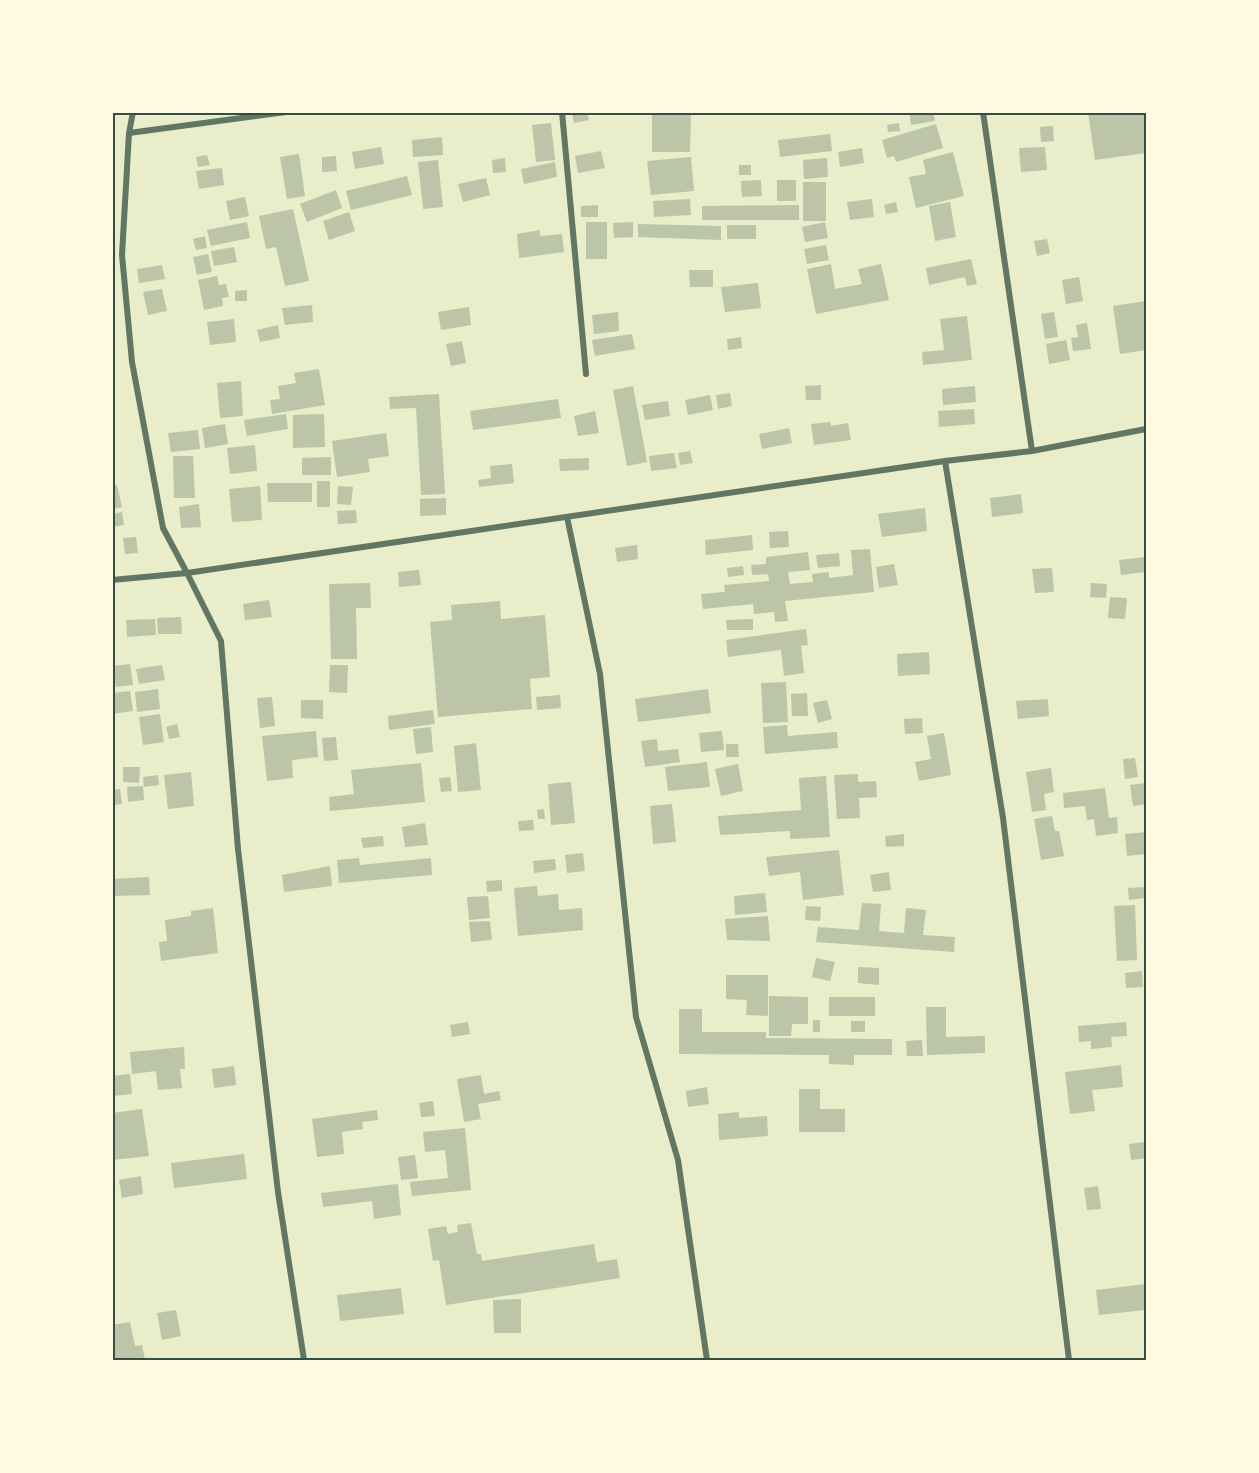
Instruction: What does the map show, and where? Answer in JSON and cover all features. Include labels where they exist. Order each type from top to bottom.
[{"type":"street","points":[[133,112],[129,134],[122,255],[132,362],[164,528],[221,641],[240,861],[278,1192],[304,1360]]},
{"type":"street","points":[[129,134],[286,112]]},
{"type":"street","points":[[562,112],[586,374]]},
{"type":"street","points":[[983,112],[1032,452]]},
{"type":"street","points":[[112,580],[187,573],[945,461],[1032,452],[1146,429]]},
{"type":"street","points":[[945,461],[1003,818],[1069,1360]]},
{"type":"street","points":[[567,516],[600,674],[636,1017],[678,1160],[707,1360]]},
{"type":"building","points":[[572,112],[587,112],[589,120],[574,123]]},
{"type":"building","points":[[909,112],[933,112],[935,121],[911,125]]},
{"type":"building","points":[[1088,112],[1146,112],[1146,153],[1095,160]]},
{"type":"building","points":[[652,113],[691,114],[690,152],[652,152]]},
{"type":"building","points":[[551,123],[555,160],[536,162],[532,125]]},
{"type":"building","points":[[899,123],[900,131],[888,132],[887,125]]},
{"type":"building","points":[[936,124],[943,148],[896,162],[894,156],[887,158],[882,140]]},
{"type":"building","points":[[1053,126],[1054,141],[1041,142],[1040,127]]},
{"type":"building","points":[[830,134],[832,151],[780,157],[778,140]]},
{"type":"building","points":[[442,137],[443,155],[413,157],[412,140]]},
{"type":"building","points":[[381,147],[384,164],[355,169],[352,152]]},
{"type":"building","points":[[1045,147],[1047,170],[1021,172],[1019,148]]},
{"type":"building","points":[[862,148],[864,163],[840,167],[838,152]]},
{"type":"building","points":[[601,151],[605,168],[578,173],[575,156]]},
{"type":"building","points":[[953,152],[964,196],[916,208],[909,177],[926,174],[923,160]]},
{"type":"building","points":[[299,154],[305,196],[287,199],[280,157]]},
{"type":"building","points":[[207,155],[210,165],[198,167],[196,157]]},
{"type":"building","points":[[336,156],[337,171],[322,172],[322,157]]},
{"type":"building","points":[[691,157],[694,191],[651,195],[647,161]]},
{"type":"building","points":[[505,158],[506,172],[493,173],[492,160]]},
{"type":"building","points":[[827,158],[828,177],[804,179],[803,160]]},
{"type":"building","points":[[438,160],[443,207],[423,209],[418,162]]},
{"type":"building","points":[[555,162],[557,177],[524,184],[521,169]]},
{"type":"building","points":[[739,165],[751,165],[751,175],[739,175]]},
{"type":"building","points":[[222,168],[224,185],[199,189],[196,171]]},
{"type":"building","points":[[407,176],[412,195],[351,210],[346,191]]},
{"type":"building","points":[[486,178],[490,195],[463,202],[458,184]]},
{"type":"building","points":[[761,180],[762,196],[742,197],[741,181]]},
{"type":"building","points":[[777,180],[796,180],[796,201],[777,201]]},
{"type":"building","points":[[803,182],[826,182],[826,221],[803,221]]},
{"type":"building","points":[[336,190],[342,208],[307,222],[300,204]]},
{"type":"building","points":[[245,197],[249,216],[230,220],[226,201]]},
{"type":"building","points":[[690,199],[691,215],[654,217],[653,201]]},
{"type":"building","points":[[872,199],[874,217],[850,220],[847,202]]},
{"type":"building","points":[[896,202],[898,212],[886,214],[884,205]]},
{"type":"building","points":[[950,202],[956,237],[935,241],[929,206]]},
{"type":"building","points":[[598,205],[598,217],[581,217],[581,206]]},
{"type":"building","points":[[799,205],[799,220],[702,220],[702,206]]},
{"type":"building","points":[[293,209],[309,281],[285,286],[276,247],[266,249],[259,216]]},
{"type":"building","points":[[349,212],[355,231],[329,240],[323,221]]},
{"type":"building","points":[[247,222],[250,238],[211,246],[207,230]]},
{"type":"building","points":[[586,222],[607,222],[607,259],[586,259]]},
{"type":"building","points":[[633,222],[633,237],[614,238],[613,223]]},
{"type":"building","points":[[825,222],[828,238],[805,242],[802,227]]},
{"type":"building","points":[[638,224],[721,226],[721,240],[638,237]]},
{"type":"building","points":[[727,225],[756,225],[756,239],[727,239]]},
{"type":"building","points":[[540,230],[540,236],[562,234],[564,252],[519,258],[517,234]]},
{"type":"building","points":[[205,236],[207,248],[196,250],[193,239]]},
{"type":"building","points":[[1047,239],[1050,253],[1037,256],[1034,241]]},
{"type":"building","points":[[826,245],[829,260],[807,264],[804,249]]},
{"type":"building","points":[[234,247],[237,262],[214,266],[211,251]]},
{"type":"building","points":[[208,254],[212,272],[197,275],[193,257]]},
{"type":"building","points":[[971,259],[977,284],[967,286],[965,277],[929,285],[926,268]]},
{"type":"building","points":[[831,264],[835,289],[862,284],[858,269],[881,264],[889,300],[816,314],[807,269]]},
{"type":"building","points":[[162,265],[165,279],[139,283],[137,269]]},
{"type":"building","points":[[689,270],[713,270],[713,287],[690,287]]},
{"type":"building","points":[[217,276],[219,285],[226,284],[229,297],[222,298],[223,306],[204,310],[198,280]]},
{"type":"building","points":[[1079,277],[1083,301],[1066,304],[1062,280]]},
{"type":"building","points":[[758,283],[761,308],[725,312],[721,287]]},
{"type":"building","points":[[162,289],[167,311],[148,315],[143,292]]},
{"type":"building","points":[[247,290],[247,301],[235,301],[235,291]]},
{"type":"building","points":[[1146,301],[1146,350],[1120,354],[1113,306]]},
{"type":"building","points":[[312,305],[313,322],[285,325],[282,308]]},
{"type":"building","points":[[469,307],[471,325],[441,330],[438,312]]},
{"type":"building","points":[[618,312],[619,331],[594,334],[592,315]]},
{"type":"building","points":[[1054,312],[1058,337],[1045,339],[1041,314]]},
{"type":"building","points":[[967,316],[972,360],[923,365],[922,352],[944,350],[940,319]]},
{"type":"building","points":[[234,319],[236,342],[210,345],[207,322]]},
{"type":"building","points":[[1087,323],[1091,349],[1073,351],[1071,338],[1078,337],[1076,325]]},
{"type":"building","points":[[278,325],[280,338],[260,342],[257,330]]},
{"type":"building","points":[[632,334],[635,349],[595,356],[592,340]]},
{"type":"building","points":[[741,337],[742,348],[728,350],[727,339]]},
{"type":"building","points":[[1066,340],[1070,360],[1049,364],[1046,344]]},
{"type":"building","points":[[462,341],[466,363],[451,366],[446,344]]},
{"type":"building","points":[[319,369],[325,405],[272,414],[270,400],[280,399],[278,386],[296,383],[294,373]]},
{"type":"building","points":[[241,381],[243,416],[220,418],[217,383]]},
{"type":"building","points":[[821,385],[821,400],[806,400],[805,386]]},
{"type":"building","points":[[633,386],[647,462],[627,466],[613,390]]},
{"type":"building","points":[[975,386],[976,402],[943,405],[942,389]]},
{"type":"building","points":[[730,393],[732,406],[718,409],[716,395]]},
{"type":"building","points":[[439,394],[445,494],[421,495],[416,408],[390,409],[389,397]]},
{"type":"building","points":[[710,395],[713,410],[688,415],[685,400]]},
{"type":"building","points":[[558,399],[561,418],[473,430],[470,411]]},
{"type":"building","points":[[668,401],[670,416],[645,420],[642,405]]},
{"type":"building","points":[[974,409],[975,424],[939,427],[938,411]]},
{"type":"building","points":[[595,411],[599,433],[578,436],[574,416]]},
{"type":"building","points":[[286,414],[288,429],[247,436],[244,420]]},
{"type":"building","points":[[324,414],[325,447],[293,448],[293,415]]},
{"type":"building","points":[[830,422],[831,426],[848,423],[851,440],[814,445],[811,424]]},
{"type":"building","points":[[225,424],[228,444],[205,448],[202,428]]},
{"type":"building","points":[[789,428],[792,443],[762,449],[759,434]]},
{"type":"building","points":[[198,430],[200,449],[171,452],[168,433]]},
{"type":"building","points":[[386,433],[389,456],[368,459],[370,472],[337,477],[332,441]]},
{"type":"building","points":[[255,445],[257,471],[230,474],[227,448]]},
{"type":"building","points":[[690,451],[693,463],[680,465],[678,453]]},
{"type":"building","points":[[674,453],[677,468],[651,471],[649,456]]},
{"type":"building","points":[[173,456],[193,456],[195,498],[174,498]]},
{"type":"building","points":[[331,457],[331,475],[302,475],[302,458]]},
{"type":"building","points":[[589,458],[589,470],[560,471],[559,459]]},
{"type":"building","points":[[512,464],[514,483],[479,487],[478,480],[491,478],[490,466]]},
{"type":"building","points":[[317,481],[330,481],[330,507],[317,507]]},
{"type":"building","points":[[267,483],[312,483],[312,502],[268,502]]},
{"type":"building","points":[[117,485],[122,507],[112,509],[112,486]]},
{"type":"building","points":[[260,486],[262,520],[232,522],[229,489]]},
{"type":"building","points":[[338,486],[353,487],[351,505],[337,504]]},
{"type":"building","points":[[1021,494],[1023,513],[992,517],[990,498]]},
{"type":"building","points":[[446,498],[446,515],[420,516],[420,499]]},
{"type":"building","points":[[199,504],[201,527],[181,528],[179,507]]},
{"type":"building","points":[[925,508],[927,531],[882,537],[878,514]]},
{"type":"building","points":[[356,510],[357,523],[338,524],[337,511]]},
{"type":"building","points":[[122,512],[124,525],[112,527],[112,514]]},
{"type":"building","points":[[788,531],[789,547],[770,548],[769,532]]},
{"type":"building","points":[[752,535],[753,550],[706,555],[705,540]]},
{"type":"building","points":[[136,537],[138,553],[125,554],[123,538]]},
{"type":"building","points":[[637,545],[638,559],[617,562],[615,548]]},
{"type":"building","points":[[870,549],[874,592],[785,601],[788,621],[775,622],[774,612],[754,614],[753,604],[703,609],[701,594],[725,592],[724,585],[769,581],[768,574],[752,575],[751,565],[766,564],[766,557],[808,552],[810,570],[788,572],[790,584],[813,582],[812,574],[829,572],[829,578],[853,575],[851,550]]},
{"type":"building","points":[[839,553],[840,566],[818,568],[816,555]]},
{"type":"building","points":[[1146,557],[1146,572],[1121,575],[1119,560]]},
{"type":"building","points":[[894,564],[898,585],[879,588],[876,567]]},
{"type":"building","points":[[743,566],[744,575],[728,577],[727,568]]},
{"type":"building","points":[[1052,568],[1054,592],[1035,593],[1032,569]]},
{"type":"building","points":[[419,570],[421,585],[399,587],[398,572]]},
{"type":"building","points":[[370,583],[371,608],[356,608],[357,659],[331,659],[329,584]]},
{"type":"building","points":[[1091,583],[1107,584],[1106,598],[1090,597]]},
{"type":"building","points":[[1110,597],[1127,598],[1125,619],[1108,618]]},
{"type":"building","points":[[269,600],[272,617],[245,620],[243,604]]},
{"type":"building","points":[[500,601],[501,619],[545,615],[550,677],[530,679],[532,709],[438,717],[430,622],[452,620],[451,605]]},
{"type":"building","points":[[181,617],[182,634],[158,634],[157,618]]},
{"type":"building","points":[[155,619],[156,635],[127,637],[126,620]]},
{"type":"building","points":[[753,619],[753,630],[727,630],[726,620]]},
{"type":"building","points":[[806,629],[808,645],[801,646],[804,673],[784,676],[781,650],[728,657],[726,640]]},
{"type":"building","points":[[929,652],[930,674],[898,676],[897,654]]},
{"type":"building","points":[[130,664],[133,685],[116,687],[113,666]]},
{"type":"building","points":[[162,665],[165,680],[139,684],[136,669]]},
{"type":"building","points":[[330,665],[348,665],[347,693],[329,692]]},
{"type":"building","points":[[786,682],[788,722],[763,723],[761,683]]},
{"type":"building","points":[[158,689],[160,709],[137,712],[135,692]]},
{"type":"building","points":[[708,689],[711,713],[638,722],[635,699]]},
{"type":"building","points":[[130,691],[133,711],[112,714],[112,693]]},
{"type":"building","points":[[807,693],[808,716],[792,716],[791,694]]},
{"type":"building","points":[[560,695],[561,708],[537,710],[536,697]]},
{"type":"building","points":[[272,697],[275,726],[260,728],[257,698]]},
{"type":"building","points":[[1048,699],[1049,716],[1018,719],[1016,701]]},
{"type":"building","points":[[301,700],[323,700],[323,719],[301,718]]},
{"type":"building","points":[[827,700],[832,719],[818,723],[813,703]]},
{"type":"building","points":[[433,710],[435,724],[389,730],[388,716]]},
{"type":"building","points":[[160,714],[164,742],[143,745],[139,717]]},
{"type":"building","points":[[922,718],[923,733],[905,734],[904,719]]},
{"type":"building","points":[[177,724],[180,737],[169,739],[166,727]]},
{"type":"building","points":[[787,725],[788,736],[837,732],[838,748],[765,754],[763,727]]},
{"type":"building","points":[[431,727],[433,752],[416,754],[413,729]]},
{"type":"building","points":[[316,731],[318,757],[292,760],[293,778],[267,781],[262,736]]},
{"type":"building","points":[[722,731],[724,750],[701,752],[699,733]]},
{"type":"building","points":[[944,733],[951,775],[919,781],[915,762],[931,759],[927,736]]},
{"type":"building","points":[[336,737],[338,760],[324,761],[322,738]]},
{"type":"building","points":[[657,739],[658,751],[678,749],[680,762],[645,767],[641,741]]},
{"type":"building","points":[[476,743],[481,790],[458,792],[454,746]]},
{"type":"building","points":[[726,744],[738,744],[739,757],[726,757]]},
{"type":"building","points":[[1135,758],[1138,777],[1125,779],[1123,759]]},
{"type":"building","points":[[707,762],[710,787],[668,791],[665,767]]},
{"type":"building","points":[[421,763],[425,802],[330,811],[329,797],[354,794],[351,770]]},
{"type":"building","points":[[738,764],[743,791],[721,796],[715,769]]},
{"type":"building","points":[[123,767],[140,767],[139,783],[123,782]]},
{"type":"building","points":[[1051,768],[1054,792],[1044,794],[1046,810],[1032,812],[1026,772]]},
{"type":"building","points":[[191,772],[194,806],[168,809],[164,775]]},
{"type":"building","points":[[858,774],[858,782],[876,781],[877,797],[859,798],[860,818],[837,819],[834,775]]},
{"type":"building","points":[[158,775],[159,785],[144,787],[143,777]]},
{"type":"building","points":[[826,776],[830,837],[790,839],[790,831],[720,835],[718,816],[801,810],[799,778]]},
{"type":"building","points":[[450,777],[452,791],[441,792],[439,778]]},
{"type":"building","points":[[571,782],[575,823],[551,825],[548,784]]},
{"type":"building","points":[[1146,783],[1146,804],[1133,806],[1130,785]]},
{"type":"building","points":[[143,786],[144,800],[128,802],[127,787]]},
{"type":"building","points":[[1105,788],[1109,818],[1117,817],[1118,833],[1096,836],[1094,819],[1087,820],[1085,806],[1064,808],[1063,793]]},
{"type":"building","points":[[120,789],[122,804],[112,805],[112,790]]},
{"type":"building","points":[[672,804],[676,842],[653,844],[650,806]]},
{"type":"building","points":[[544,809],[545,819],[538,819],[537,810]]},
{"type":"building","points":[[1052,816],[1055,831],[1059,831],[1064,856],[1041,860],[1034,819]]},
{"type":"building","points":[[533,820],[534,830],[519,831],[518,821]]},
{"type":"building","points":[[425,823],[428,845],[405,847],[402,827]]},
{"type":"building","points":[[1146,832],[1146,854],[1127,856],[1125,834]]},
{"type":"building","points":[[904,834],[904,846],[886,847],[885,836]]},
{"type":"building","points":[[383,836],[384,846],[363,848],[361,838]]},
{"type":"building","points":[[839,850],[844,895],[803,900],[800,872],[769,876],[766,857]]},
{"type":"building","points":[[583,853],[585,871],[567,873],[565,855]]},
{"type":"building","points":[[359,858],[360,865],[431,858],[432,875],[339,883],[337,860]]},
{"type":"building","points":[[555,859],[556,870],[534,873],[533,861]]},
{"type":"building","points":[[330,866],[332,886],[284,892],[282,875]]},
{"type":"building","points":[[889,872],[891,890],[873,892],[870,875]]},
{"type":"building","points":[[149,877],[150,895],[112,896],[112,879]]},
{"type":"building","points":[[502,880],[502,891],[487,892],[486,881]]},
{"type":"building","points":[[537,886],[538,896],[558,894],[559,910],[582,908],[583,930],[518,936],[514,888]]},
{"type":"building","points":[[1146,887],[1146,908],[1144,898],[1129,900],[1128,888]]},
{"type":"building","points":[[765,893],[767,912],[735,915],[734,896]]},
{"type":"building","points":[[488,896],[490,918],[469,920],[467,897]]},
{"type":"building","points":[[862,903],[881,904],[879,931],[904,933],[906,908],[926,910],[923,935],[955,937],[954,952],[816,942],[818,927],[859,930]]},
{"type":"building","points":[[1135,905],[1137,960],[1117,961],[1114,906]]},
{"type":"building","points":[[806,906],[821,907],[820,921],[805,920]]},
{"type":"building","points":[[213,908],[218,953],[161,961],[159,942],[167,941],[165,920],[191,916],[191,911]]},
{"type":"building","points":[[768,916],[770,941],[727,940],[725,919]]},
{"type":"building","points":[[490,921],[492,940],[471,942],[469,922]]},
{"type":"building","points":[[816,958],[835,962],[830,981],[812,977]]},
{"type":"building","points":[[858,967],[879,968],[879,985],[858,983]]},
{"type":"building","points":[[1142,971],[1143,987],[1126,988],[1125,973]]},
{"type":"building","points":[[726,975],[768,975],[768,1016],[746,1015],[747,1000],[726,999]]},
{"type":"building","points":[[769,996],[808,997],[808,1024],[792,1024],[791,1036],[769,1036]]},
{"type":"building","points":[[829,997],[875,997],[875,1016],[829,1016]]},
{"type":"building","points":[[926,1007],[946,1007],[946,1037],[985,1036],[985,1053],[927,1055]]},
{"type":"building","points":[[679,1009],[702,1009],[702,1032],[766,1032],[766,1038],[892,1039],[892,1055],[854,1055],[854,1065],[829,1064],[829,1055],[679,1054]]},
{"type":"building","points":[[813,1020],[820,1020],[820,1032],[813,1032]]},
{"type":"building","points":[[851,1021],[865,1021],[865,1032],[851,1032]]},
{"type":"building","points":[[468,1022],[470,1034],[452,1037],[450,1025]]},
{"type":"building","points":[[1126,1022],[1127,1036],[1111,1037],[1112,1047],[1091,1049],[1091,1041],[1079,1042],[1078,1026]]},
{"type":"building","points":[[922,1040],[923,1056],[907,1056],[906,1041]]},
{"type":"building","points":[[184,1047],[185,1069],[180,1069],[182,1088],[158,1090],[156,1071],[132,1074],[130,1052]]},
{"type":"building","points":[[1121,1065],[1123,1087],[1092,1090],[1095,1111],[1070,1114],[1065,1072]]},
{"type":"building","points":[[234,1066],[236,1085],[214,1088],[212,1069]]},
{"type":"building","points":[[130,1074],[132,1094],[112,1096],[112,1076]]},
{"type":"building","points":[[481,1075],[484,1094],[499,1091],[501,1100],[478,1104],[481,1119],[464,1122],[457,1079]]},
{"type":"building","points":[[707,1087],[709,1104],[688,1107],[686,1091]]},
{"type":"building","points":[[799,1089],[820,1089],[820,1109],[845,1109],[845,1132],[799,1132]]},
{"type":"building","points":[[433,1101],[435,1116],[421,1117],[419,1103]]},
{"type":"building","points":[[142,1109],[149,1156],[112,1160],[112,1113]]},
{"type":"building","points":[[377,1110],[378,1120],[362,1122],[363,1129],[342,1132],[344,1154],[317,1157],[312,1119]]},
{"type":"building","points":[[739,1112],[739,1118],[767,1116],[768,1136],[719,1140],[718,1114]]},
{"type":"building","points":[[465,1128],[471,1190],[412,1196],[410,1182],[448,1178],[445,1150],[425,1152],[423,1132]]},
{"type":"building","points":[[1144,1142],[1146,1158],[1131,1160],[1129,1144]]},
{"type":"building","points":[[244,1154],[247,1179],[174,1188],[171,1163]]},
{"type":"building","points":[[415,1155],[418,1178],[401,1180],[398,1157]]},
{"type":"building","points":[[141,1176],[143,1194],[122,1198],[119,1180]]},
{"type":"building","points":[[398,1184],[401,1215],[374,1219],[372,1201],[323,1207],[321,1193]]},
{"type":"building","points":[[1098,1186],[1101,1209],[1087,1210],[1084,1188]]},
{"type":"building","points":[[471,1223],[477,1254],[481,1254],[482,1261],[594,1244],[597,1262],[617,1259],[620,1278],[446,1305],[439,1260],[433,1261],[428,1229],[446,1226],[448,1234],[458,1232],[457,1225]]},
{"type":"building","points":[[1146,1284],[1146,1310],[1099,1315],[1096,1290]]},
{"type":"building","points":[[401,1288],[404,1314],[340,1321],[337,1295]]},
{"type":"building","points":[[521,1299],[521,1333],[494,1333],[493,1300]]},
{"type":"building","points":[[176,1310],[181,1336],[162,1340],[157,1313]]},
{"type":"building","points":[[130,1322],[135,1346],[142,1345],[145,1360],[112,1360],[112,1325]]}]
